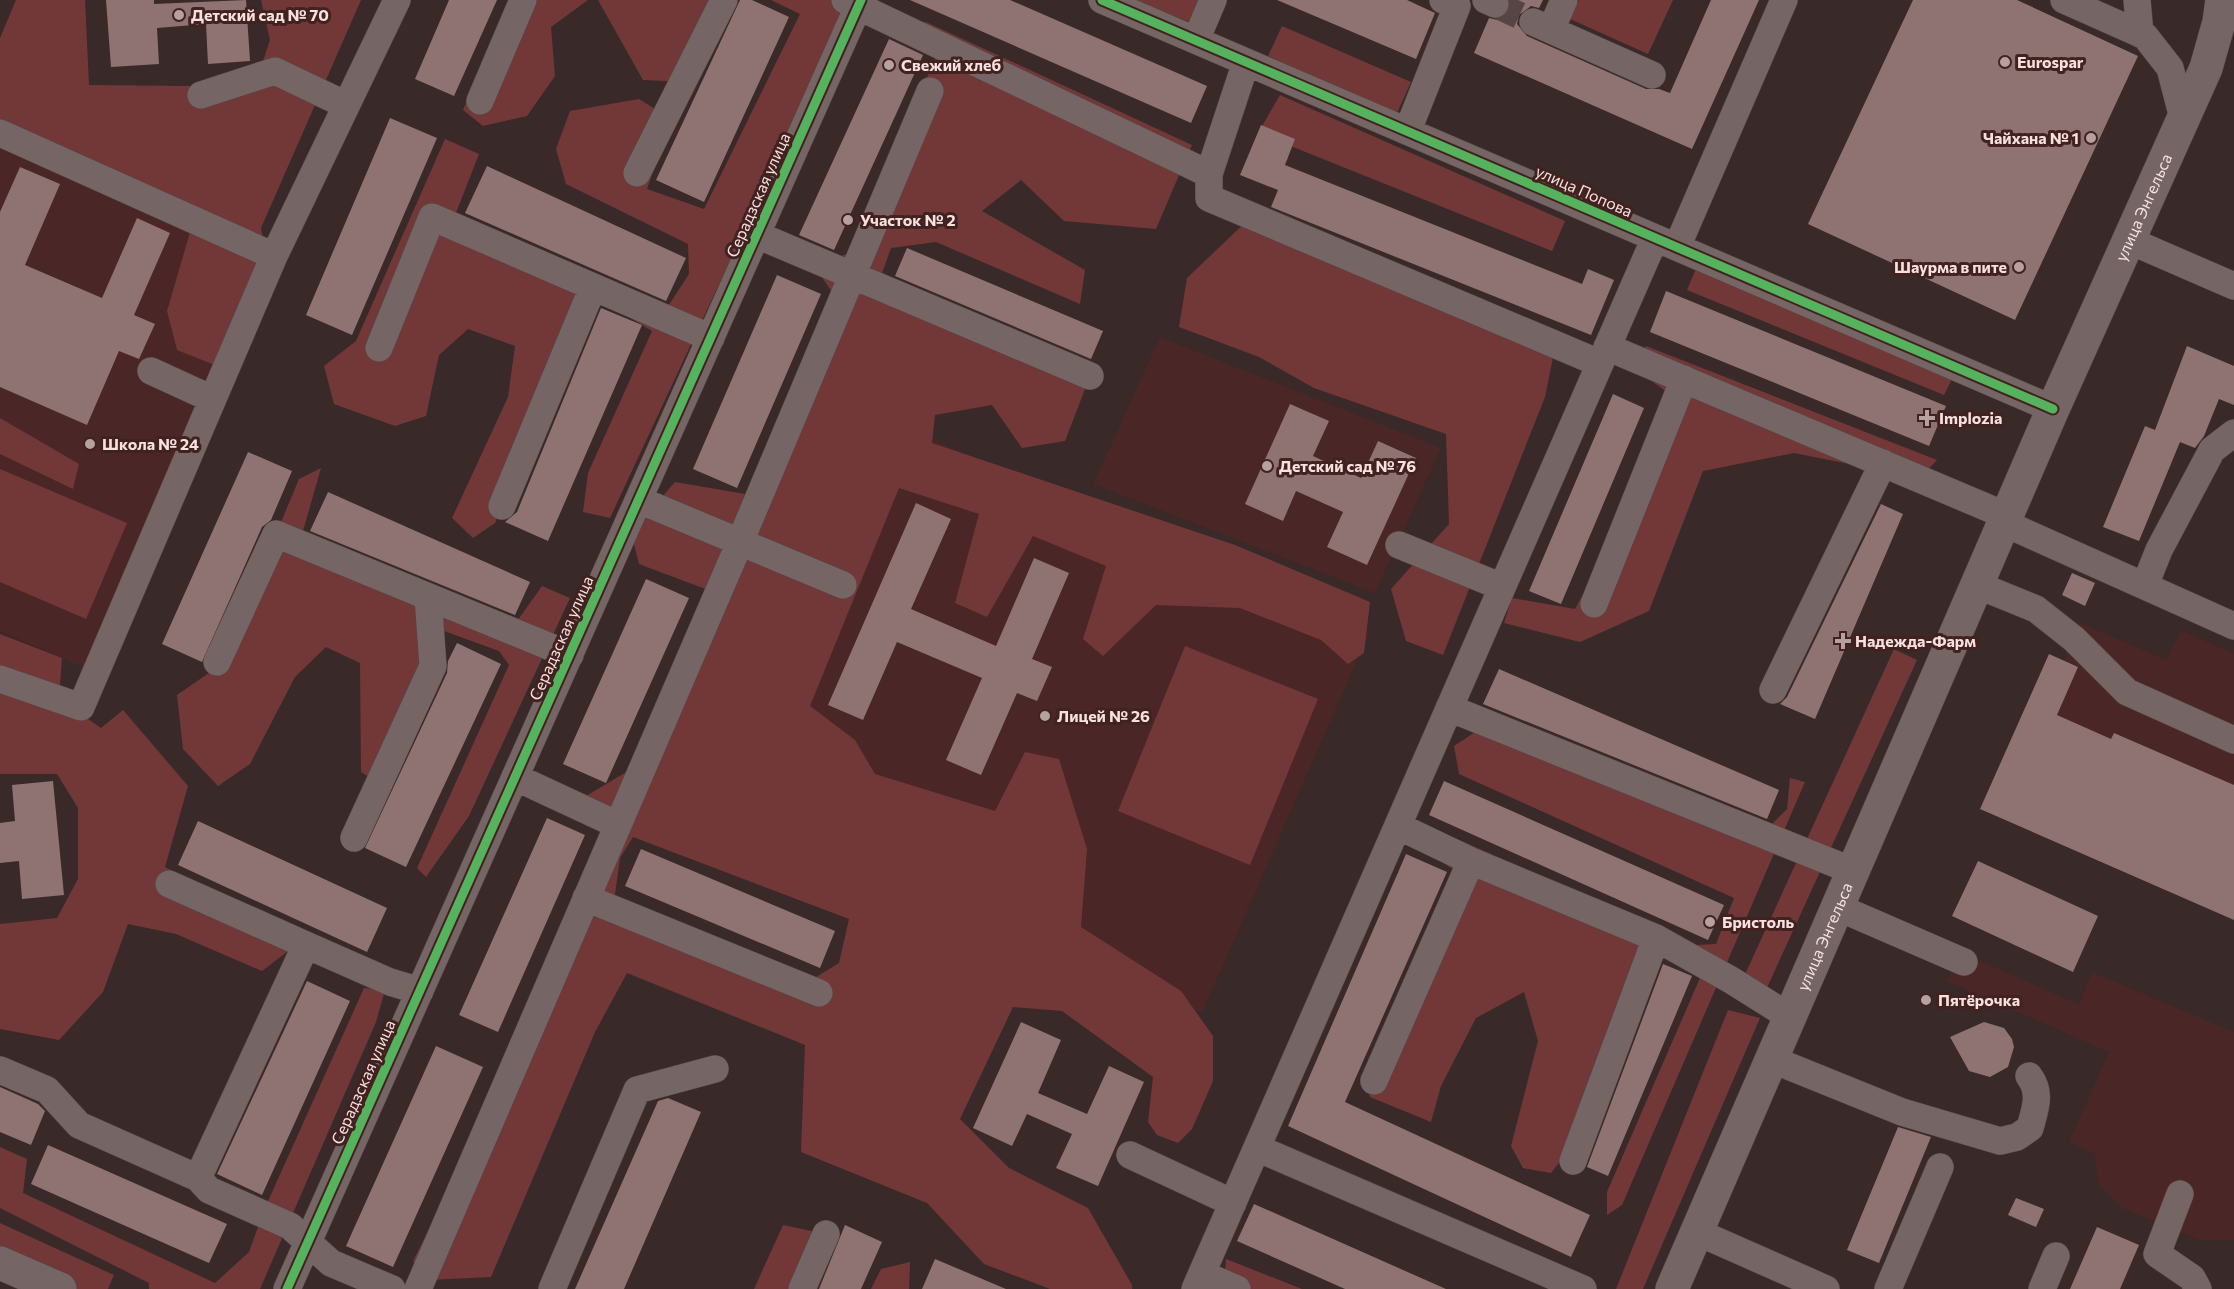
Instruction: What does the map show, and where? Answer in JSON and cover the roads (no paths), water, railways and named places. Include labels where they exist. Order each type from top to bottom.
[{"type":"main road","name":"улица Энгельса","points":[[1672,1289],[2053,409],[2206,68],[2219,22],[2222,0]]},
{"type":"main road","points":[[0,1263],[60,1289]]},
{"type":"street","points":[[0,679],[81,707],[274,256],[397,0]]},
{"type":"street","points":[[480,101],[523,0]]},
{"type":"street","points":[[637,173],[724,0]]},
{"type":"street","name":"улица Попова","points":[[1102,0],[2053,409]]},
{"type":"street","points":[[1196,40],[1213,0]]},
{"type":"street","points":[[1564,0],[1542,26],[1652,75]]},
{"type":"street","points":[[1237,1289],[1199,1281],[1603,355],[1666,243],[1784,0]]},
{"type":"street","points":[[2064,0],[2140,34],[2170,68],[2183,118]]},
{"type":"street","points":[[2137,0],[2140,34]]},
{"type":"street","points":[[855,2],[1209,174]]},
{"type":"street","name":"Серадзская улица","points":[[287,1289],[757,235],[855,2]]},
{"type":"street","points":[[1408,130],[1472,2]]},
{"type":"street","points":[[1246,62],[1209,174],[1209,198],[1603,355],[1684,380],[1883,464],[2234,626]]},
{"type":"street","points":[[201,95],[275,71],[346,105]]},
{"type":"street","points":[[418,1289],[854,276],[930,91]]},
{"type":"street","points":[[0,133],[274,256]]},
{"type":"street","points":[[379,348],[432,217],[711,338]]},
{"type":"street","points":[[757,235],[1090,376]]},
{"type":"street","points":[[2128,240],[2234,286]]},
{"type":"street","points":[[502,506],[593,287]]},
{"type":"street","points":[[151,371],[212,399]]},
{"type":"street","points":[[1594,604],[1684,380]]},
{"type":"street","points":[[2145,585],[2158,550],[2212,450],[2234,433]]},
{"type":"street","points":[[1773,690],[1883,464]]},
{"type":"street","points":[[639,500],[843,585]]},
{"type":"street","points":[[217,662],[276,534],[570,655]]},
{"type":"street","points":[[1399,545],[1502,587]]},
{"type":"street","points":[[1977,585],[2036,609],[2074,639],[2127,692],[2234,740]]},
{"type":"street","points":[[354,838],[433,666],[428,597]]},
{"type":"street","points":[[1449,708],[1853,872]]},
{"type":"street","points":[[515,777],[618,825]]},
{"type":"street","points":[[1398,826],[1471,861],[1656,938],[1731,980],[1790,1017]]},
{"type":"street","points":[[1374,1081],[1471,861]]},
{"type":"street","points":[[169,884],[390,982],[420,991]]},
{"type":"street","points":[[586,898],[819,993]]},
{"type":"street","points":[[1837,908],[1964,962]]},
{"type":"street","points":[[1573,1161],[1656,938]]},
{"type":"street","points":[[198,1178],[306,945]]},
{"type":"street","points":[[1771,1059],[1902,1112],[2000,1141],[2017,1137],[2030,1128],[2037,1101],[2034,1083],[2029,1076]]},
{"type":"street","points":[[552,1289],[637,1090],[715,1069]]},
{"type":"street","points":[[0,1070],[47,1090],[79,1125],[198,1178],[209,1190],[290,1226],[331,1263],[392,1289]]},
{"type":"street","points":[[1257,1148],[1583,1289]]},
{"type":"street","points":[[1130,1155],[1233,1203]]},
{"type":"street","points":[[1888,1289],[1940,1167]]},
{"type":"street","points":[[2180,1194],[2157,1254],[2192,1278],[2198,1289]]},
{"type":"street","points":[[1696,1232],[1826,1289]]},
{"type":"street","points":[[802,1289],[826,1234]]},
{"type":"street","points":[[2042,1289],[2056,1256]]},
{"type":"tunnel","points":[[1495,4],[1533,22]]},
{"type":"place","name":"Детский сад № 70","points":[[179,15]]},
{"type":"place","name":"Eurospar","points":[[2005,62]]},
{"type":"place","name":"Свежий хлеб","points":[[889,65]]},
{"type":"place","name":"Чайхана № 1","points":[[2091,138]]},
{"type":"place","name":"Участок № 2","points":[[848,220]]},
{"type":"place","name":"Шаурма в пите","points":[[2019,267]]},
{"type":"place","name":"Implozia","points":[[1927,418]]},
{"type":"place","name":"Школа № 24","points":[[90,444]]},
{"type":"place","name":"Детский сад № 76","points":[[1267,466]]},
{"type":"place","name":"Надежда-Фарм","points":[[1843,641]]},
{"type":"place","name":"Лицей № 26","points":[[1045,716]]},
{"type":"place","name":"Бристоль","points":[[1710,922]]},
{"type":"place","name":"Пятёрочка","points":[[1926,1000]]}]
